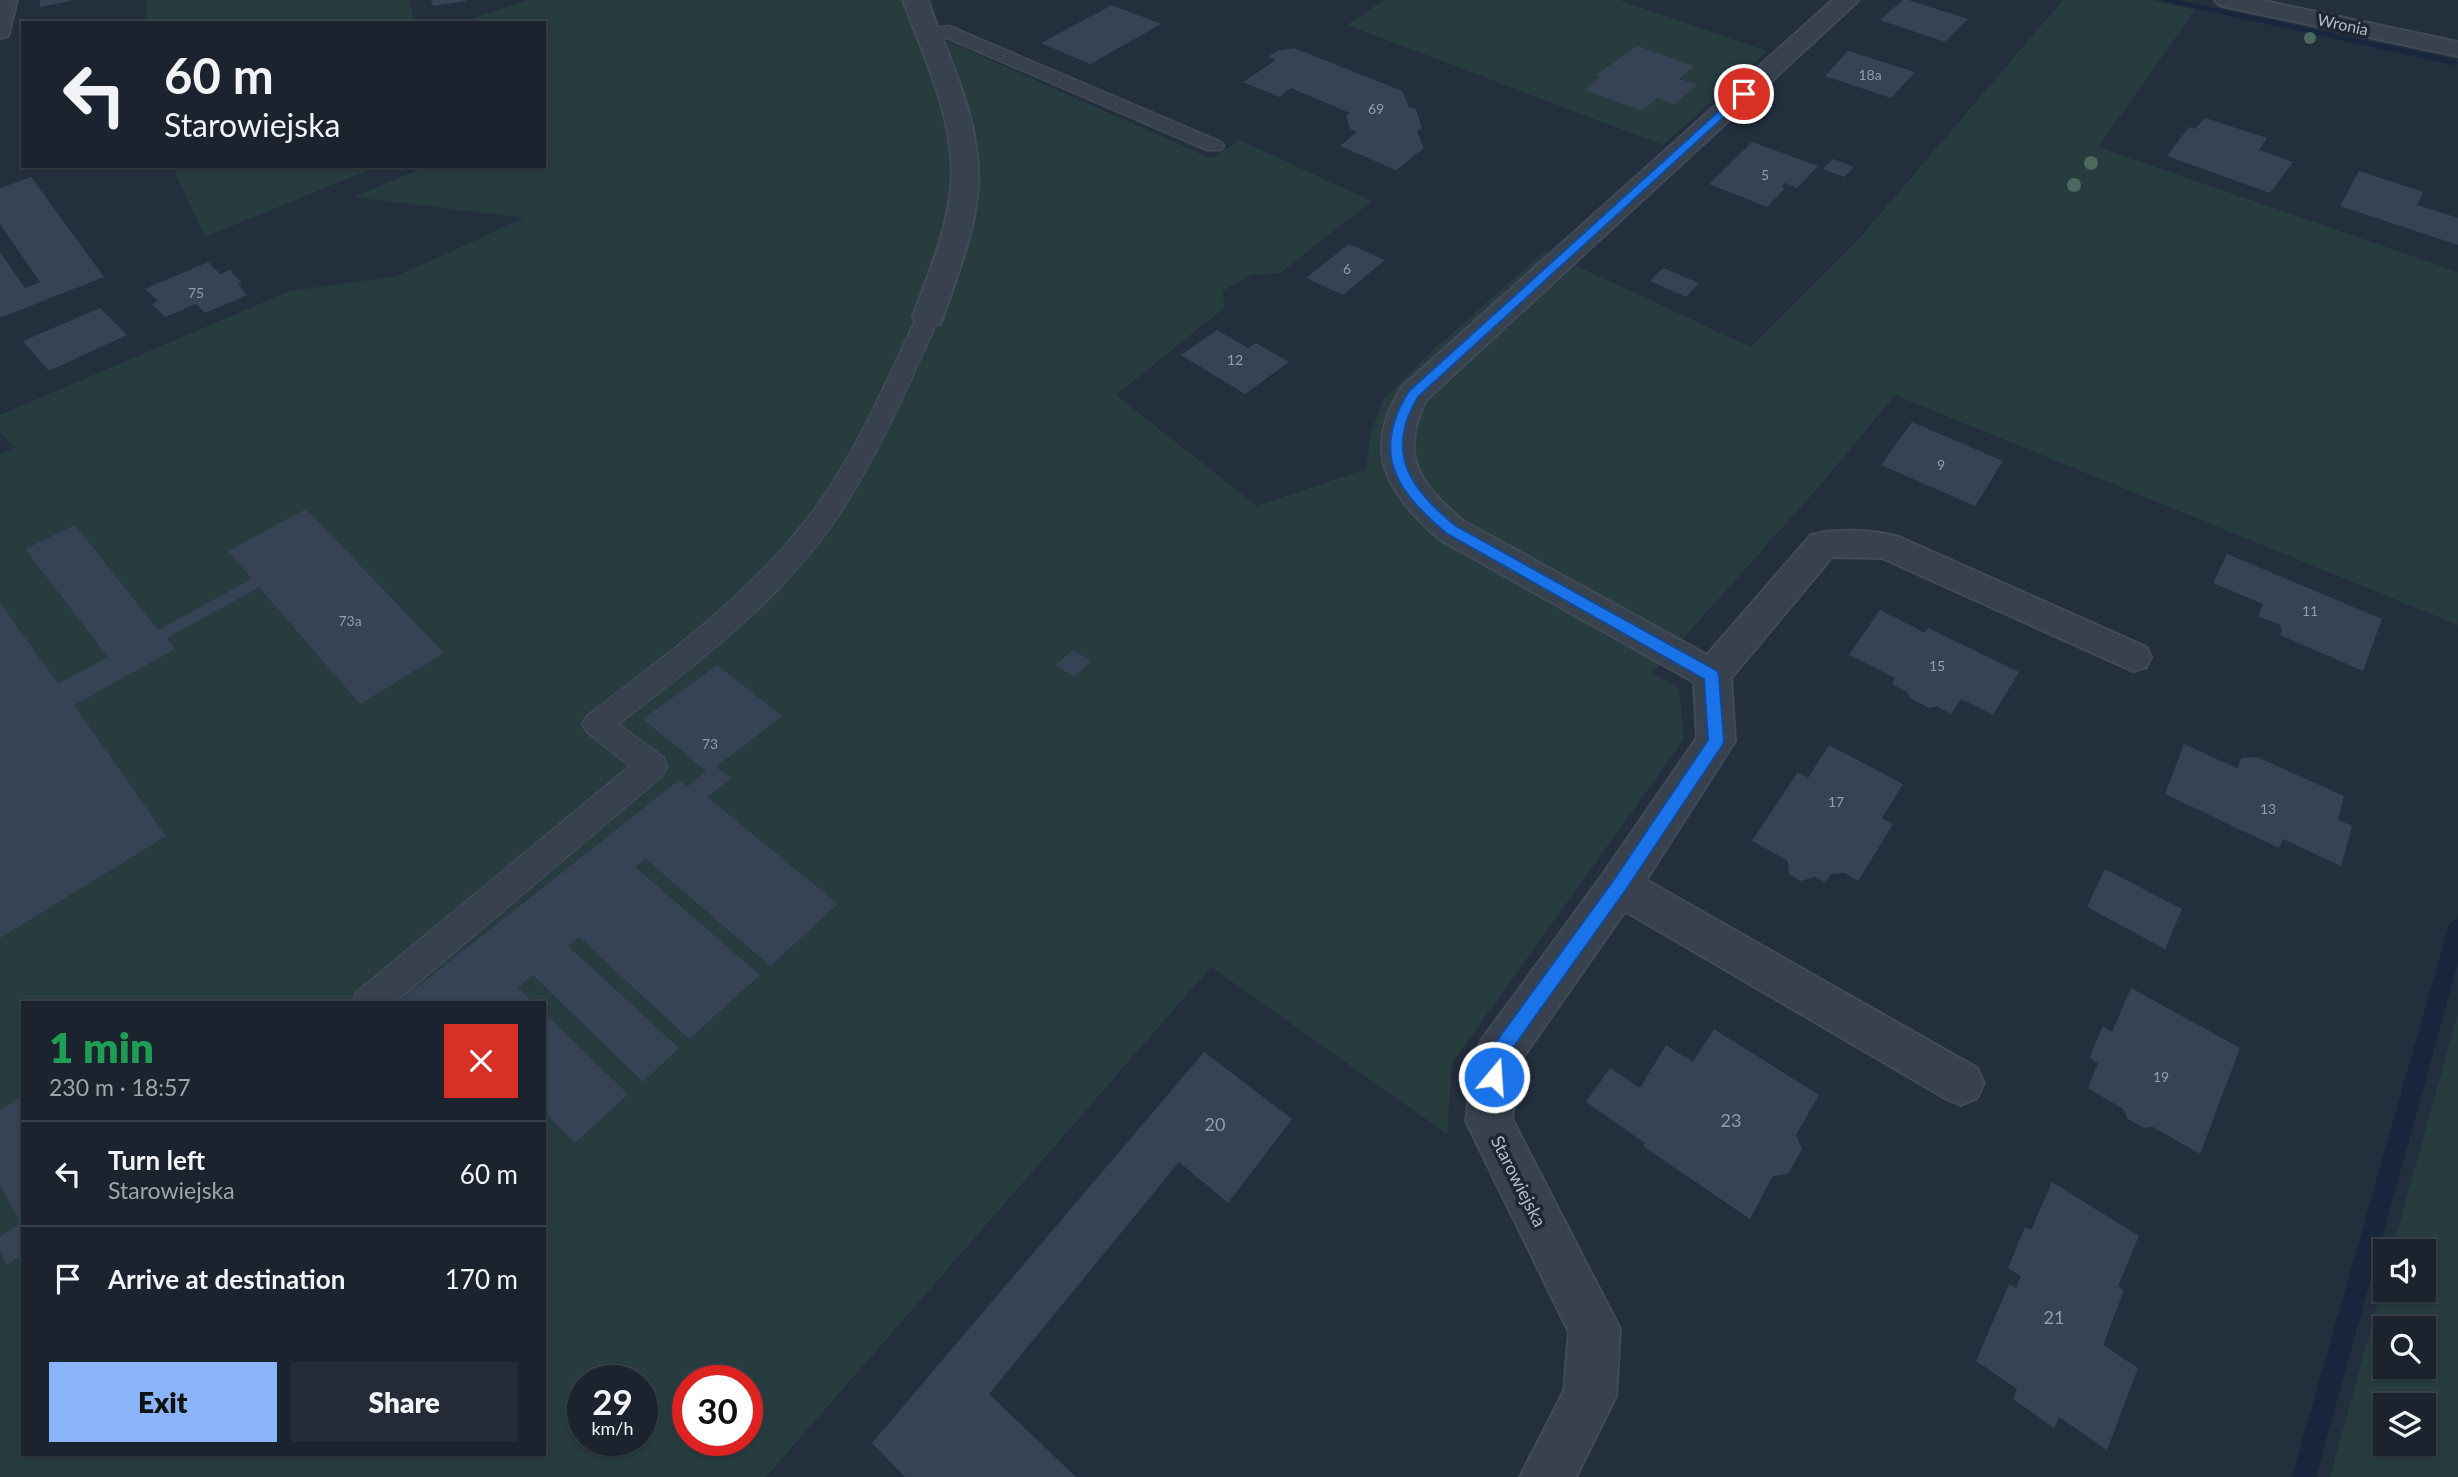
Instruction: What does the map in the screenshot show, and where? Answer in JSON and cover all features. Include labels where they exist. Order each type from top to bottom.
[{"type":"street","points":[[0,31],[5,0]]},
{"type":"street","points":[[915,0],[955,119],[965,164],[964,194],[956,230],[928,317]]},
{"type":"street","points":[[1847,0],[1413,394],[1401,415],[1395,438],[1397,462],[1409,489],[1426,509],[1451,530],[1712,676],[1823,544],[1887,546],[2133,657]]},
{"type":"street","name":"Wronia","points":[[2227,0],[2458,49]]},
{"type":"street","name":"Starowiejska","points":[[1547,1477],[1590,1396],[1595,1329],[1489,1121],[1496,1056],[1619,886],[1716,741],[1712,676]]},
{"type":"street","points":[[1619,886],[1961,1083]]},
{"type":"lane","points":[[928,33],[949,32],[1214,146]]},
{"type":"lane","points":[[371,1001],[652,766],[597,724],[691,652],[764,589],[821,520],[861,458],[928,317]]},
{"type":"green space","points":[[147,0],[409,0],[414,21],[147,21]]},
{"type":"green space","points":[[528,0],[932,0],[941,38],[1212,159],[1239,140],[1372,201],[1280,273],[1252,274],[1223,291],[1224,308],[1116,395],[1257,506],[1366,469],[1371,432],[1383,400],[1432,351],[1545,251],[1751,347],[1856,242],[2063,0],[2149,0],[2195,10],[2098,147],[2458,272],[2458,625],[1895,395],[1816,490],[1652,673],[1679,688],[1684,739],[1452,1063],[1447,1134],[1211,967],[766,1477],[0,1477],[0,455],[15,448],[0,432],[0,415],[290,291],[397,276],[524,218],[354,197],[422,168],[546,168],[546,21],[465,21]]},
{"type":"green space","points":[[1384,0],[1619,0],[1767,51],[1663,145],[1347,25]]},
{"type":"green space","points":[[173,168],[373,168],[205,237]]},
{"type":"green space","points":[[2458,1013],[2458,1477],[2330,1477],[2373,1321],[2373,1379],[2436,1379],[2436,1316],[2374,1316],[2378,1302],[2436,1302],[2436,1239],[2395,1239]]},
{"type":"building","points":[[40,0],[71,0],[71,1],[40,7]]},
{"type":"building","points":[[431,0],[466,0],[466,1],[433,6]]},
{"type":"building","points":[[1903,0],[1968,19],[1945,42],[1880,20]]},
{"type":"building","points":[[1112,5],[1161,24],[1090,64],[1041,43]]},
{"type":"building","points":[[1637,46],[1694,66],[1679,79],[1697,85],[1675,104],[1657,98],[1642,111],[1585,90],[1600,77],[1596,75]]},
{"type":"building","points":[[1294,48],[1402,91],[1409,107],[1416,109],[1422,128],[1417,131],[1424,148],[1396,170],[1340,146],[1357,132],[1350,129],[1346,115],[1350,113],[1291,88],[1279,97],[1243,82],[1276,60],[1268,57],[1277,51]]},
{"type":"building","points":[[1848,51],[1915,72],[1891,98],[1825,76]]},
{"type":"building","points":[[2205,118],[2267,138],[2259,150],[2293,162],[2270,193],[2167,156],[2189,127],[2195,129]]},
{"type":"building","points":[[1752,142],[1818,166],[1797,188],[1785,183],[1781,187],[1785,188],[1767,207],[1709,184]]},
{"type":"building","points":[[1833,159],[1854,167],[1844,177],[1823,169]]},
{"type":"building","points":[[2359,171],[2423,192],[2417,205],[2458,218],[2458,245],[2340,206]]},
{"type":"building","points":[[31,177],[104,277],[0,318],[0,252],[25,288],[40,282],[0,224],[0,188]]},
{"type":"building","points":[[1349,244],[1385,260],[1343,295],[1306,278]]},
{"type":"building","points":[[208,262],[220,274],[230,270],[242,283],[238,284],[247,295],[205,313],[196,304],[165,317],[152,304],[158,301],[145,289]]},
{"type":"building","points":[[1663,268],[1699,283],[1686,297],[1650,281]]},
{"type":"building","points":[[100,308],[127,335],[49,371],[23,341]]},
{"type":"building","points":[[1217,330],[1248,348],[1256,343],[1289,362],[1245,394],[1181,355]]},
{"type":"building","points":[[1912,422],[2003,461],[1975,506],[1881,465]]},
{"type":"building","points":[[306,509],[444,653],[360,704],[259,587],[167,638],[175,649],[74,705],[166,836],[0,938],[0,603],[58,684],[108,657],[25,549],[75,525],[158,630],[252,579],[228,551]]},
{"type":"building","points":[[2227,554],[2382,619],[2363,671],[2280,635],[2282,631],[2279,624],[2258,616],[2263,604],[2213,583]]},
{"type":"building","points":[[1880,610],[1925,633],[1928,628],[2019,672],[1993,715],[1961,699],[1951,714],[1937,706],[1929,708],[1892,684],[1895,678],[1849,655]]},
{"type":"building","points":[[1073,650],[1091,661],[1074,677],[1056,665]]},
{"type":"building","points":[[717,665],[782,716],[716,767],[731,778],[707,797],[838,904],[770,966],[646,859],[635,867],[760,975],[689,1039],[579,937],[568,946],[679,1048],[643,1082],[533,975],[518,987],[531,1001],[400,1001],[679,780],[687,787],[706,771],[643,719]]},
{"type":"building","points":[[2184,744],[2238,769],[2241,758],[2257,757],[2344,796],[2338,820],[2352,826],[2341,866],[2283,839],[2279,848],[2165,794]]},
{"type":"building","points":[[1829,745],[1903,784],[1882,818],[1893,824],[1858,881],[1845,873],[1831,874],[1825,882],[1814,877],[1801,881],[1789,874],[1788,861],[1752,841],[1798,772],[1808,778]]},
{"type":"building","points":[[2105,869],[2182,909],[2165,949],[2087,907]]},
{"type":"building","points":[[2131,988],[2240,1048],[2200,1154],[2153,1127],[2144,1128],[2128,1119],[2123,1109],[2088,1088],[2098,1063],[2089,1058],[2103,1026],[2112,1032]]},
{"type":"building","points":[[546,1015],[628,1094],[575,1143],[546,1114]]},
{"type":"building","points":[[1714,1029],[1819,1095],[1796,1135],[1802,1149],[1788,1174],[1773,1176],[1750,1219],[1643,1146],[1645,1143],[1586,1102],[1610,1068],[1640,1088],[1666,1045],[1693,1062]]},
{"type":"building","points":[[1204,1052],[1292,1119],[1228,1203],[1179,1162],[989,1394],[1076,1477],[905,1477],[872,1443]]},
{"type":"building","points":[[21,1096],[21,1223],[0,1185],[0,1110]]},
{"type":"building","points":[[2052,1182],[2139,1236],[2118,1286],[2124,1290],[2103,1345],[2138,1368],[2107,1450],[2059,1417],[2054,1428],[2013,1399],[2017,1389],[1976,1361],[2009,1284],[2016,1288],[2021,1276],[2008,1268],[2025,1227],[2031,1230]]},
{"type":"building","points":[[21,1223],[21,1255],[7,1265],[0,1252],[0,1237]]},
{"type":"waterway","points":[[2163,0],[2453,62]]},
{"type":"waterway","points":[[2304,1477],[2458,928]]},
{"type":"route","points":[[1494,1077],[1496,1056],[1619,886],[1716,741],[1712,676],[1451,530],[1426,509],[1409,489],[1397,462],[1395,438],[1401,415],[1413,394],[1744,94]]}]
